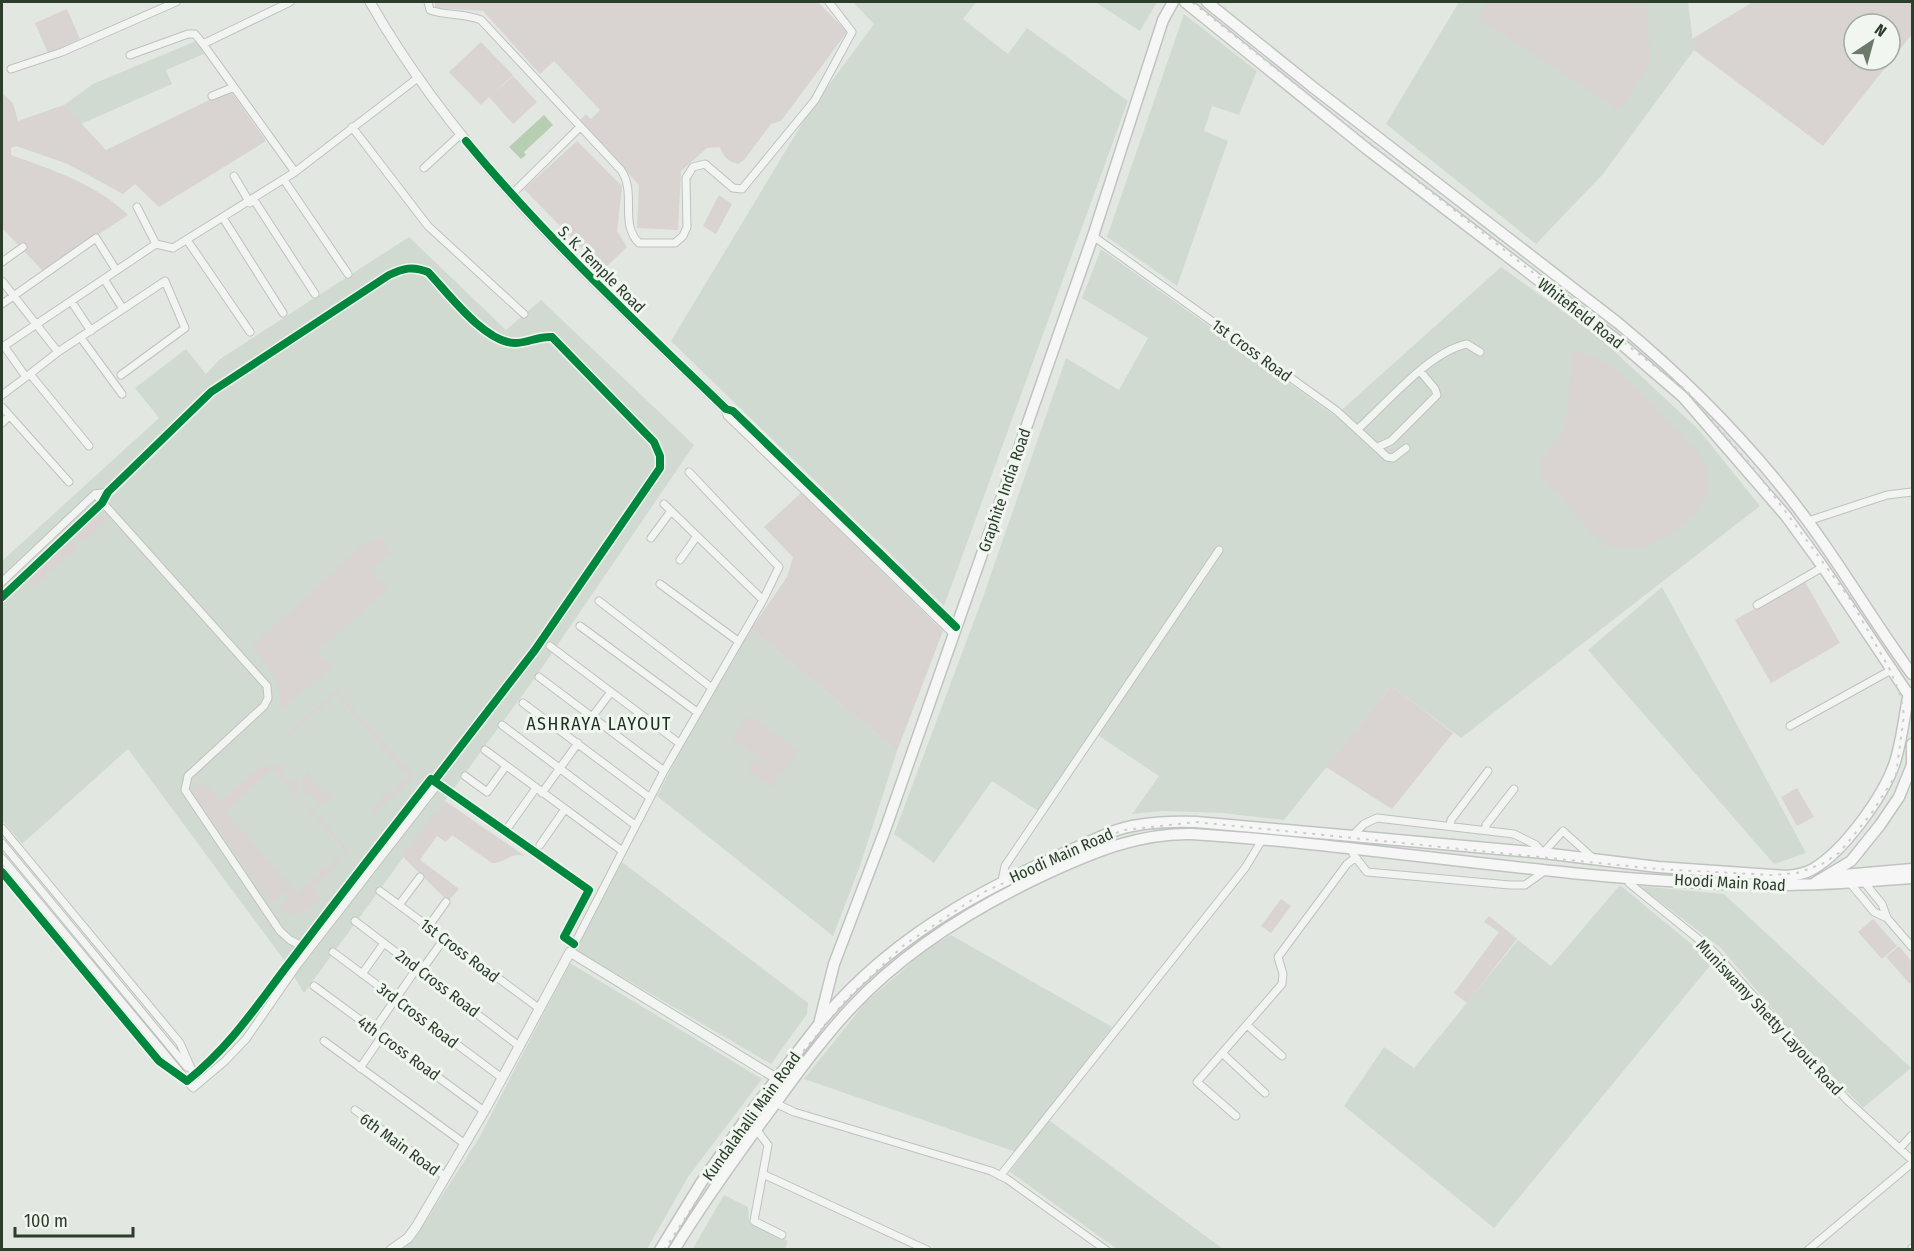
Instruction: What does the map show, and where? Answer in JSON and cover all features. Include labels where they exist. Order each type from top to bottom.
[{"type":"main road","name":"Graphite India Road","points":[[831,978],[1093,236],[1163,20],[1173,2]]},
{"type":"main road","name":"Whitefield Road","points":[[1185,2],[1367,150],[1540,281],[1672,387],[1747,468],[1823,567],[1909,693]]},
{"type":"main road","name":"Whitefield Road","points":[[1208,2],[1314,88],[1644,344],[1720,419],[1808,521],[1912,674]]},
{"type":"main road","name":"Hoodi Main Road","points":[[851,1007],[907,957],[1009,891],[1094,852],[1142,838],[1172,834],[1262,840],[1353,853],[1548,868],[1630,877],[1737,878],[1803,873],[1814,869],[1843,844],[1884,786],[1894,764],[1909,693]]},
{"type":"main road","points":[[1909,693],[1912,709]]},
{"type":"main road","points":[[1825,880],[1856,857],[1899,797],[1911,765],[1912,744]]},
{"type":"main road","name":"Hoodi Main Road","points":[[819,1024],[840,999],[893,948],[1002,881],[1127,827],[1175,821],[1543,853],[1737,878],[1812,883],[1825,880]]},
{"type":"main road","points":[[1825,880],[1912,869]]},
{"type":"main road","points":[[1825,880],[1850,883],[1912,878]]},
{"type":"main road","name":"Kundalahalli Main Road","points":[[660,1250],[701,1183],[819,1024],[831,978]]},
{"type":"main road","name":"Kundalahalli Main Road","points":[[674,1250],[756,1129],[851,1007]]},
{"type":"main road","points":[[819,1024],[829,1033]]},
{"type":"street","points":[[11,69],[62,52],[176,2]]},
{"type":"street","points":[[203,44],[290,2]]},
{"type":"street","name":"S. K. Temple Road","points":[[370,2],[394,44],[461,134],[511,195],[608,295],[726,408],[728,415],[955,630]]},
{"type":"street","points":[[428,2],[430,10],[443,15],[471,15],[482,20],[628,181],[629,227],[633,237],[639,243],[675,243],[683,236],[687,227],[686,178],[693,167],[705,164],[733,188],[742,189],[815,100],[852,32],[829,2]]},
{"type":"street","points":[[130,55],[195,33],[295,172]]},
{"type":"street","points":[[212,69],[219,66]]},
{"type":"street","points":[[137,207],[156,243],[173,248],[284,180],[419,77]]},
{"type":"street","points":[[212,96],[234,87]]},
{"type":"street","points":[[352,127],[428,226],[524,314]]},
{"type":"street","points":[[511,195],[580,127]]},
{"type":"street","points":[[424,168],[461,134]]},
{"type":"street","points":[[234,176],[315,294]]},
{"type":"street","points":[[284,180],[348,274]]},
{"type":"street","points":[[223,218],[282,313]]},
{"type":"street","name":"1st Cross Road","points":[[1093,236],[1337,411],[1378,447]]},
{"type":"street","points":[[2,304],[96,238],[116,270]]},
{"type":"street","points":[[187,240],[250,332]]},
{"type":"street","points":[[89,446],[2,346],[156,243]]},
{"type":"street","points":[[2,262],[23,247]]},
{"type":"street","points":[[2,597],[102,503],[108,492],[210,392],[389,275],[405,268],[415,267],[428,272],[491,335],[516,343],[540,336],[552,337],[654,442],[660,456],[660,468],[535,650],[298,964],[246,1039],[193,1088],[2,858]]},
{"type":"street","points":[[104,279],[123,309]]},
{"type":"street","points":[[2,281],[58,352]]},
{"type":"street","points":[[2,395],[58,352],[165,281],[185,328],[121,375]]},
{"type":"street","points":[[71,301],[90,331]]},
{"type":"street","points":[[81,338],[122,394]]},
{"type":"street","points":[[1358,429],[1420,371],[1455,346],[1467,344],[1480,352]]},
{"type":"street","points":[[1406,448],[1393,458],[1378,447],[1391,441],[1437,395],[1435,389],[1420,371]]},
{"type":"street","points":[[2,407],[69,482]]},
{"type":"street","points":[[2,423],[9,416]]},
{"type":"street","points":[[391,1250],[408,1238],[416,1227],[484,1111],[679,743],[763,600],[779,567],[689,472]]},
{"type":"street","points":[[2,582],[95,494],[108,492]]},
{"type":"street","points":[[1808,521],[1887,495],[1912,492]]},
{"type":"street","points":[[95,494],[267,686],[268,698],[264,706],[188,776],[185,790],[280,931],[290,940],[302,946]]},
{"type":"street","points":[[664,504],[763,600]]},
{"type":"street","points":[[651,538],[671,511]]},
{"type":"street","points":[[680,560],[698,537]]},
{"type":"street","points":[[1002,881],[1005,866],[1219,550]]},
{"type":"street","points":[[1757,605],[1823,567]]},
{"type":"street","points":[[660,584],[738,641]]},
{"type":"street","points":[[599,601],[712,688]]},
{"type":"street","points":[[580,626],[696,712]]},
{"type":"street","points":[[549,646],[679,743]]},
{"type":"street","points":[[1790,726],[1893,669]]},
{"type":"street","points":[[538,677],[664,771]]},
{"type":"street","points":[[592,717],[611,692]]},
{"type":"street","points":[[523,703],[650,797]]},
{"type":"street","points":[[502,725],[635,825]]},
{"type":"street","points":[[509,826],[560,768],[578,743]]},
{"type":"street","points":[[485,750],[621,850]]},
{"type":"street","points":[[465,776],[487,792],[506,766]]},
{"type":"street","points":[[1450,826],[1451,820],[1488,771]]},
{"type":"street","points":[[187,1081],[239,1033],[302,946],[434,781]]},
{"type":"street","points":[[434,781],[589,890],[564,937],[572,948],[777,1078]]},
{"type":"street","points":[[1486,830],[1486,825],[1514,789]]},
{"type":"street","points":[[540,845],[565,809]]},
{"type":"street","name":"Hoodi Main Road","points":[[1352,836],[1364,824],[1377,818],[1486,830],[1524,838],[1543,853]]},
{"type":"street","points":[[2,828],[180,1043],[194,1075]]},
{"type":"street","points":[[1543,853],[1563,831],[1595,860]]},
{"type":"street","points":[[1000,1176],[1245,868],[1262,840]]},
{"type":"street","points":[[2,843],[200,1082]]},
{"type":"street","points":[[1236,1116],[1197,1082],[1282,984],[1283,974],[1278,957],[1353,853]]},
{"type":"street","name":"Hoodi Main Road","points":[[1353,853],[1367,872],[1510,885],[1525,885],[1548,868]]},
{"type":"street","points":[[2,872],[159,1061],[187,1081]]},
{"type":"street","points":[[399,905],[420,877]]},
{"type":"street","name":"Muniswamy Shetty Layout Road","points":[[1630,877],[1629,883],[1713,951],[1847,1100],[1900,1148],[1912,1162]]},
{"type":"street","points":[[1864,882],[1882,904],[1887,918],[1912,946]]},
{"type":"street","points":[[1850,883],[1874,912],[1887,918]]},
{"type":"street","name":"1st Cross Road","points":[[380,891],[540,1009]]},
{"type":"street","points":[[428,927],[446,902]]},
{"type":"street","name":"2nd Cross Road","points":[[355,921],[519,1046]]},
{"type":"street","points":[[374,1030],[395,999],[444,939]]},
{"type":"street","points":[[362,974],[384,943]]},
{"type":"street","name":"3rd Cross Road","points":[[333,952],[502,1078]]},
{"type":"street","name":"4th Cross Road","points":[[314,986],[484,1111]]},
{"type":"street","points":[[1247,1025],[1282,1056]]},
{"type":"street","points":[[360,1068],[382,1036]]},
{"type":"street","points":[[324,1041],[465,1144]]},
{"type":"street","points":[[1222,1053],[1265,1092]]},
{"type":"street","points":[[775,1103],[794,1113],[1000,1176],[1106,1250]]},
{"type":"street","name":"6th Main Road","points":[[355,1110],[446,1177]]},
{"type":"street","points":[[756,1129],[768,1145],[765,1175],[754,1221],[782,1235]]},
{"type":"street","points":[[1900,1148],[1912,1135]]},
{"type":"street","points":[[1808,1250],[1912,1162]]},
{"type":"street","points":[[765,1175],[927,1250]]},
{"type":"shaded area","points":[[435,2],[818,2],[847,32],[781,121],[771,124],[744,160],[738,164],[729,160],[720,147],[707,148],[681,171],[678,230],[637,228],[639,185],[580,120],[586,114],[591,119],[600,110],[554,61],[540,74],[483,11],[435,8]]},
{"type":"shaded area","points":[[853,2],[976,2],[963,19],[1008,54],[1027,28],[1128,101],[944,606],[671,341],[809,112],[874,24]]},
{"type":"shaded area","points":[[1095,2],[1157,2],[1140,31]]},
{"type":"shaded area","points":[[1459,2],[1688,2],[1694,50],[1603,174],[1536,244],[1386,124]]},
{"type":"shaded area","points":[[1488,2],[1646,2],[1650,62],[1619,110],[1478,18]]},
{"type":"shaded area","points":[[1753,2],[1912,2],[1912,34],[1902,47],[1902,12],[1842,12],[1842,72],[1882,72],[1823,146],[1694,50],[1692,39]]},
{"type":"shaded area","points":[[67,9],[80,39],[48,53],[35,23]]},
{"type":"shaded area","points":[[1184,14],[1257,71],[1239,115],[1212,106],[1204,131],[1228,141],[1177,286],[1107,237]]},
{"type":"shaded area","points":[[196,41],[204,54],[166,70],[172,84],[81,124],[64,105],[93,84]]},
{"type":"shaded area","points":[[481,42],[513,75],[490,97],[513,76],[537,102],[513,124],[489,97],[481,105],[449,72]]},
{"type":"shaded area","points":[[230,90],[266,141],[159,207],[135,184],[123,194],[68,164],[16,146],[11,148],[11,155],[87,186],[102,194],[128,215],[43,271],[2,228],[2,93],[13,103],[18,121],[64,105],[106,150]]},
{"type":"shaded area","points":[[544,115],[553,125],[524,152],[526,155],[521,159],[509,147]]},
{"type":"shaded area","points":[[577,141],[622,186],[617,231],[627,247],[603,270],[524,189]]},
{"type":"shaded area","points":[[719,195],[732,204],[716,234],[703,226]]},
{"type":"shaded area","points":[[409,237],[506,330],[541,300],[694,445],[535,678],[304,993],[284,960],[128,749],[22,844],[2,820],[2,561],[159,418],[135,388],[186,349],[206,374],[220,359]]},
{"type":"shaded area","points":[[1101,249],[1335,416],[1501,267],[1599,337],[1699,430],[1760,506],[1461,738],[1391,686],[1284,820],[1222,813],[1164,811],[1132,814],[1159,776],[1093,732],[1038,811],[992,781],[934,863],[894,834],[983,597],[1066,358],[1119,390],[1148,338],[1082,298]]},
{"type":"shaded area","points":[[1573,351],[1600,360],[1623,376],[1689,443],[1705,466],[1708,474],[1708,489],[1702,504],[1677,530],[1661,539],[1644,546],[1627,548],[1605,543],[1586,527],[1548,485],[1542,475],[1539,463],[1560,436],[1566,422]]},
{"type":"shaded area","points":[[801,493],[943,631],[897,751],[751,629],[787,577],[793,557],[764,527]]},
{"type":"shaded area","points":[[101,515],[110,518],[84,542],[76,534],[94,517]]},
{"type":"shaded area","points":[[381,538],[392,552],[371,570],[387,589],[317,651],[332,666],[282,709],[279,705],[279,688],[273,673],[252,647],[361,546]]},
{"type":"shaded area","points":[[71,539],[78,546],[34,587],[27,579]]},
{"type":"shaded area","points":[[1804,580],[1840,643],[1771,683],[1735,620]]},
{"type":"shaded area","points":[[1662,587],[1806,853],[1774,864],[1588,650]]},
{"type":"shaded area","points":[[751,629],[897,751],[860,866],[833,936],[657,796],[692,728]]},
{"type":"shaded area","points":[[1391,686],[1453,733],[1392,809],[1326,767]]},
{"type":"shaded area","points":[[336,691],[413,774],[411,779],[373,814],[370,810],[383,798],[382,796],[387,792],[389,794],[408,776],[336,694],[288,737],[287,733]]},
{"type":"shaded area","points":[[750,715],[799,752],[781,775],[732,738]]},
{"type":"shaded area","points":[[755,758],[779,776],[771,787],[747,769]]},
{"type":"shaded area","points":[[283,765],[285,780],[298,780],[299,791],[296,792],[346,847],[348,854],[344,858],[341,855],[345,850],[273,769],[225,812],[298,893],[324,867],[326,868],[338,858],[341,861],[314,887],[320,898],[306,910],[297,914],[280,909],[289,897],[285,892],[271,903],[192,791],[201,780],[221,801],[259,767]]},
{"type":"shaded area","points":[[306,772],[310,772],[309,776],[323,793],[327,791],[334,799],[319,804],[309,793],[307,795],[302,790],[302,777],[305,777]]},
{"type":"shaded area","points":[[1797,788],[1814,817],[1797,826],[1781,797]]},
{"type":"shaded area","points":[[445,801],[525,856],[516,855],[492,863],[452,835],[446,842],[437,836],[420,860],[459,889],[448,901],[402,856]]},
{"type":"shaded area","points":[[622,862],[808,1003],[807,1014],[771,1064],[576,950]]},
{"type":"shaded area","points":[[1620,885],[1713,962],[1494,1228],[1344,1106],[1384,1047],[1414,1068],[1518,940],[1551,966]]},
{"type":"shaded area","points":[[1639,886],[1724,894],[1911,1068],[1863,1108],[1802,1044],[1721,948]]},
{"type":"shaded area","points":[[1281,899],[1291,906],[1271,933],[1261,926]]},
{"type":"shaded area","points":[[1489,916],[1517,939],[1467,1003],[1454,993],[1499,932],[1484,922]]},
{"type":"shaded area","points":[[1873,919],[1897,946],[1882,959],[1858,932]]},
{"type":"shaded area","points":[[951,935],[1112,1027],[1016,1152],[804,1079],[865,1003],[926,950]]},
{"type":"shaded area","points":[[1899,946],[1912,962],[1910,984],[1886,957]]},
{"type":"shaded area","points":[[570,963],[762,1079],[688,1177],[647,1249],[403,1249],[415,1238],[479,1138]]},
{"type":"shaded area","points":[[1049,1120],[1223,1249],[1117,1249],[1010,1172]]},
{"type":"shaded area","points":[[724,1195],[748,1207],[749,1221],[788,1241],[785,1249],[692,1250]]},
{"type":"railway","points":[[664,1250],[769,1092],[847,999],[904,945],[984,892],[1095,841],[1124,830],[1196,822],[1657,869],[1771,875],[1797,873],[1822,864],[1839,853],[1871,814],[1896,775],[1904,715],[1900,694],[1889,668],[1850,599],[1754,469],[1686,390],[1546,283],[1192,2]]},
{"type":"cycle path","points":[[466,141],[527,211],[625,311],[726,409],[733,411],[956,627]]},
{"type":"cycle path","points":[[2,597],[102,503],[108,492],[211,392],[389,275],[408,269],[428,272],[456,304],[480,326],[503,341],[515,343],[552,337],[654,442],[660,456],[660,468],[535,650],[434,781]]},
{"type":"cycle path","points":[[2,872],[159,1061],[187,1081],[204,1067],[245,1022],[431,779],[589,890],[564,937],[574,944]]},
{"type":"district","name":"ASHRAYA LAYOUT","points":[[599,724]]}]
